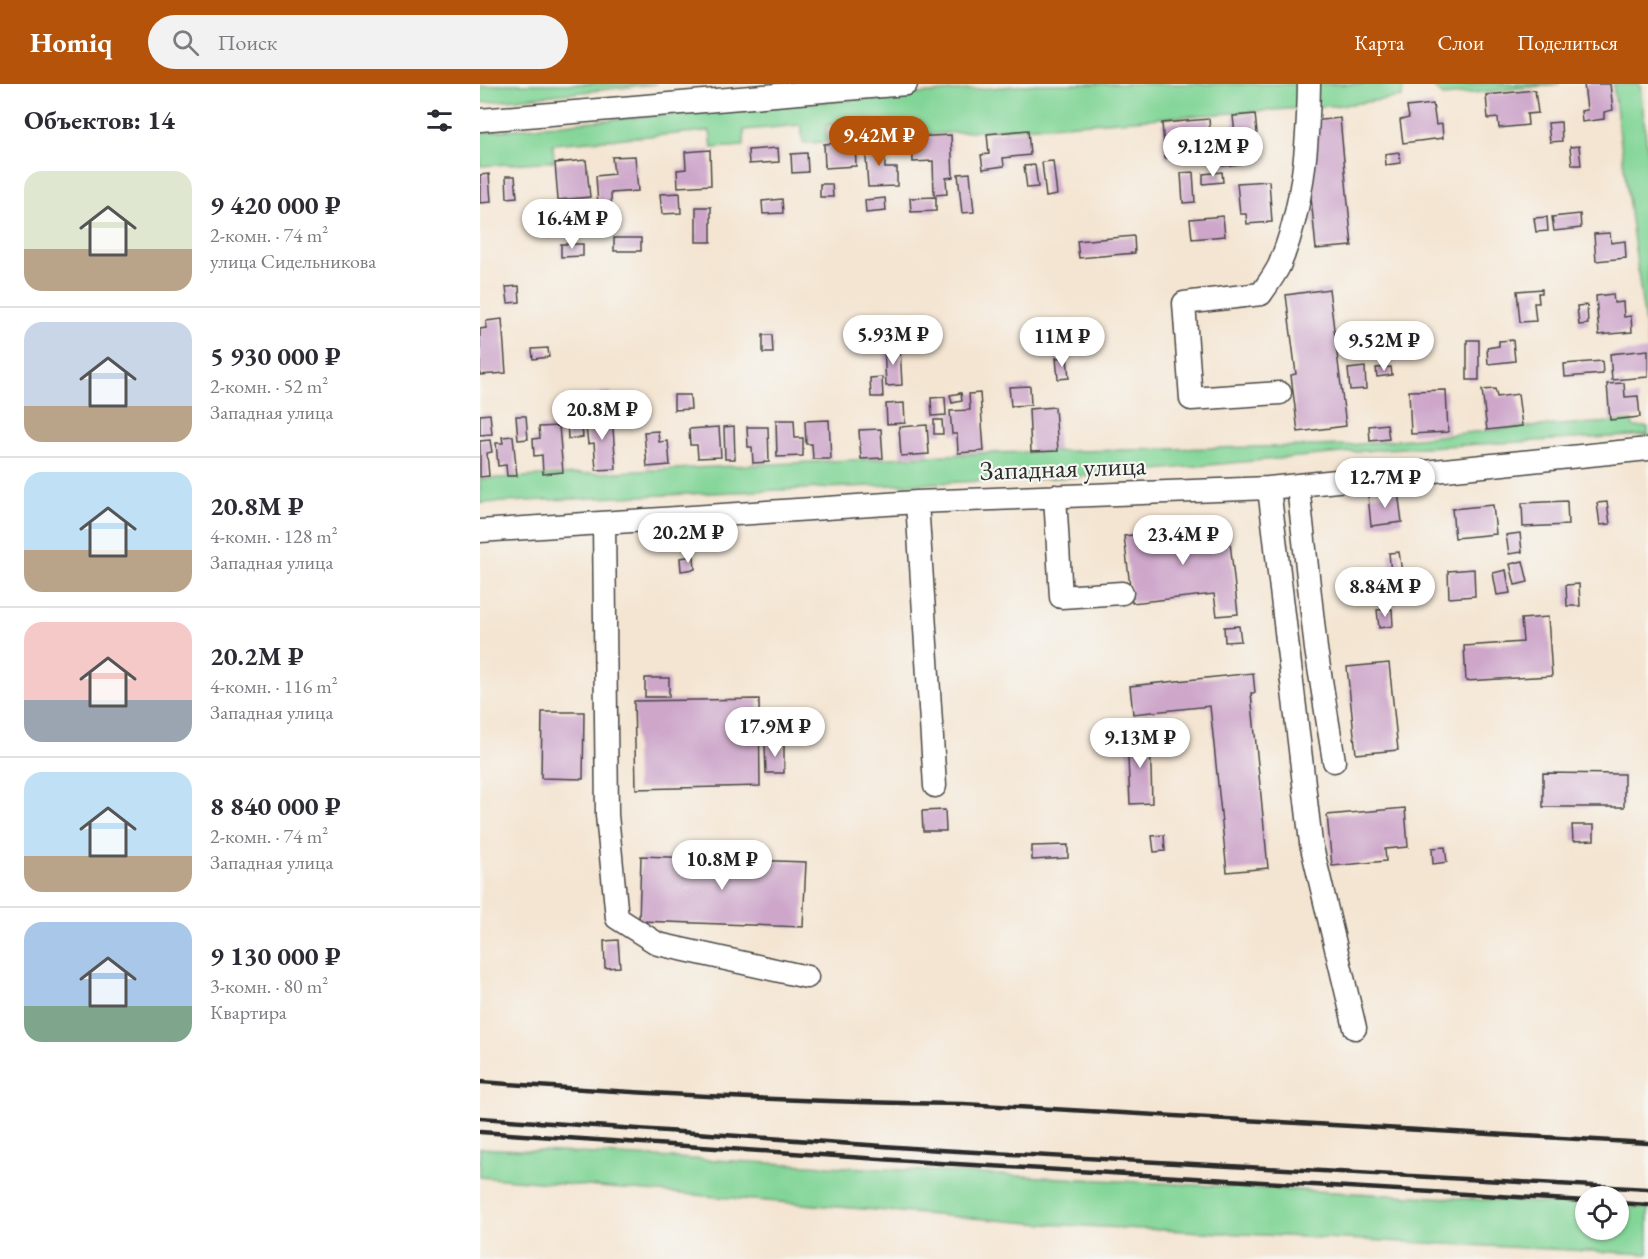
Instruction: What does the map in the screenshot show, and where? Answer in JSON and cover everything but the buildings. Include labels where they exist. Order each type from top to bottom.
[{"type":"street","points":[[480,120],[906,84]]},
{"type":"street","points":[[1280,393],[1191,399],[1184,303],[1261,294],[1278,268],[1289,236],[1305,170],[1309,84]]},
{"type":"street","name":"Западная улица","points":[[480,531],[918,502],[1298,486],[1648,448]]},
{"type":"street","points":[[1298,486],[1316,649],[1334,761]]},
{"type":"street","points":[[1269,488],[1311,843],[1355,1028]]},
{"type":"street","points":[[1055,496],[1061,597],[1122,593]]},
{"type":"street","points":[[918,502],[935,786]]},
{"type":"street","points":[[604,523],[607,815],[617,918],[658,944],[807,976]]},
{"type":"green space","points":[[505,84],[657,84],[480,103],[480,87]]},
{"type":"green space","points":[[1037,84],[1430,84],[1403,87],[1402,97],[1344,105],[863,139],[862,123],[826,125],[826,142],[803,143],[801,125],[744,130],[744,146],[712,148],[710,131],[553,144],[554,161],[480,166],[480,133],[582,122]]},
{"type":"green space","points":[[1430,84],[1560,84],[1443,96]]},
{"type":"green space","points":[[1613,84],[1640,84],[1648,156],[1648,347]]},
{"type":"green space","points":[[1632,421],[1633,427],[1648,427],[1648,435],[1387,449],[1077,477],[480,503],[480,479],[986,453],[1350,445],[1523,427]]},
{"type":"green space","points":[[480,1148],[1575,1204],[1575,1240],[1629,1240],[1629,1207],[1648,1208],[1648,1254],[1043,1224],[480,1177]]},
{"type":"railway","points":[[480,1082],[722,1097],[963,1104],[1648,1143]]},
{"type":"railway","points":[[480,1118],[940,1150],[1648,1189]]},
{"type":"railway","points":[[480,1132],[939,1163],[1575,1200]]},
{"type":"railway","points":[[1629,1204],[1648,1205]]}]
